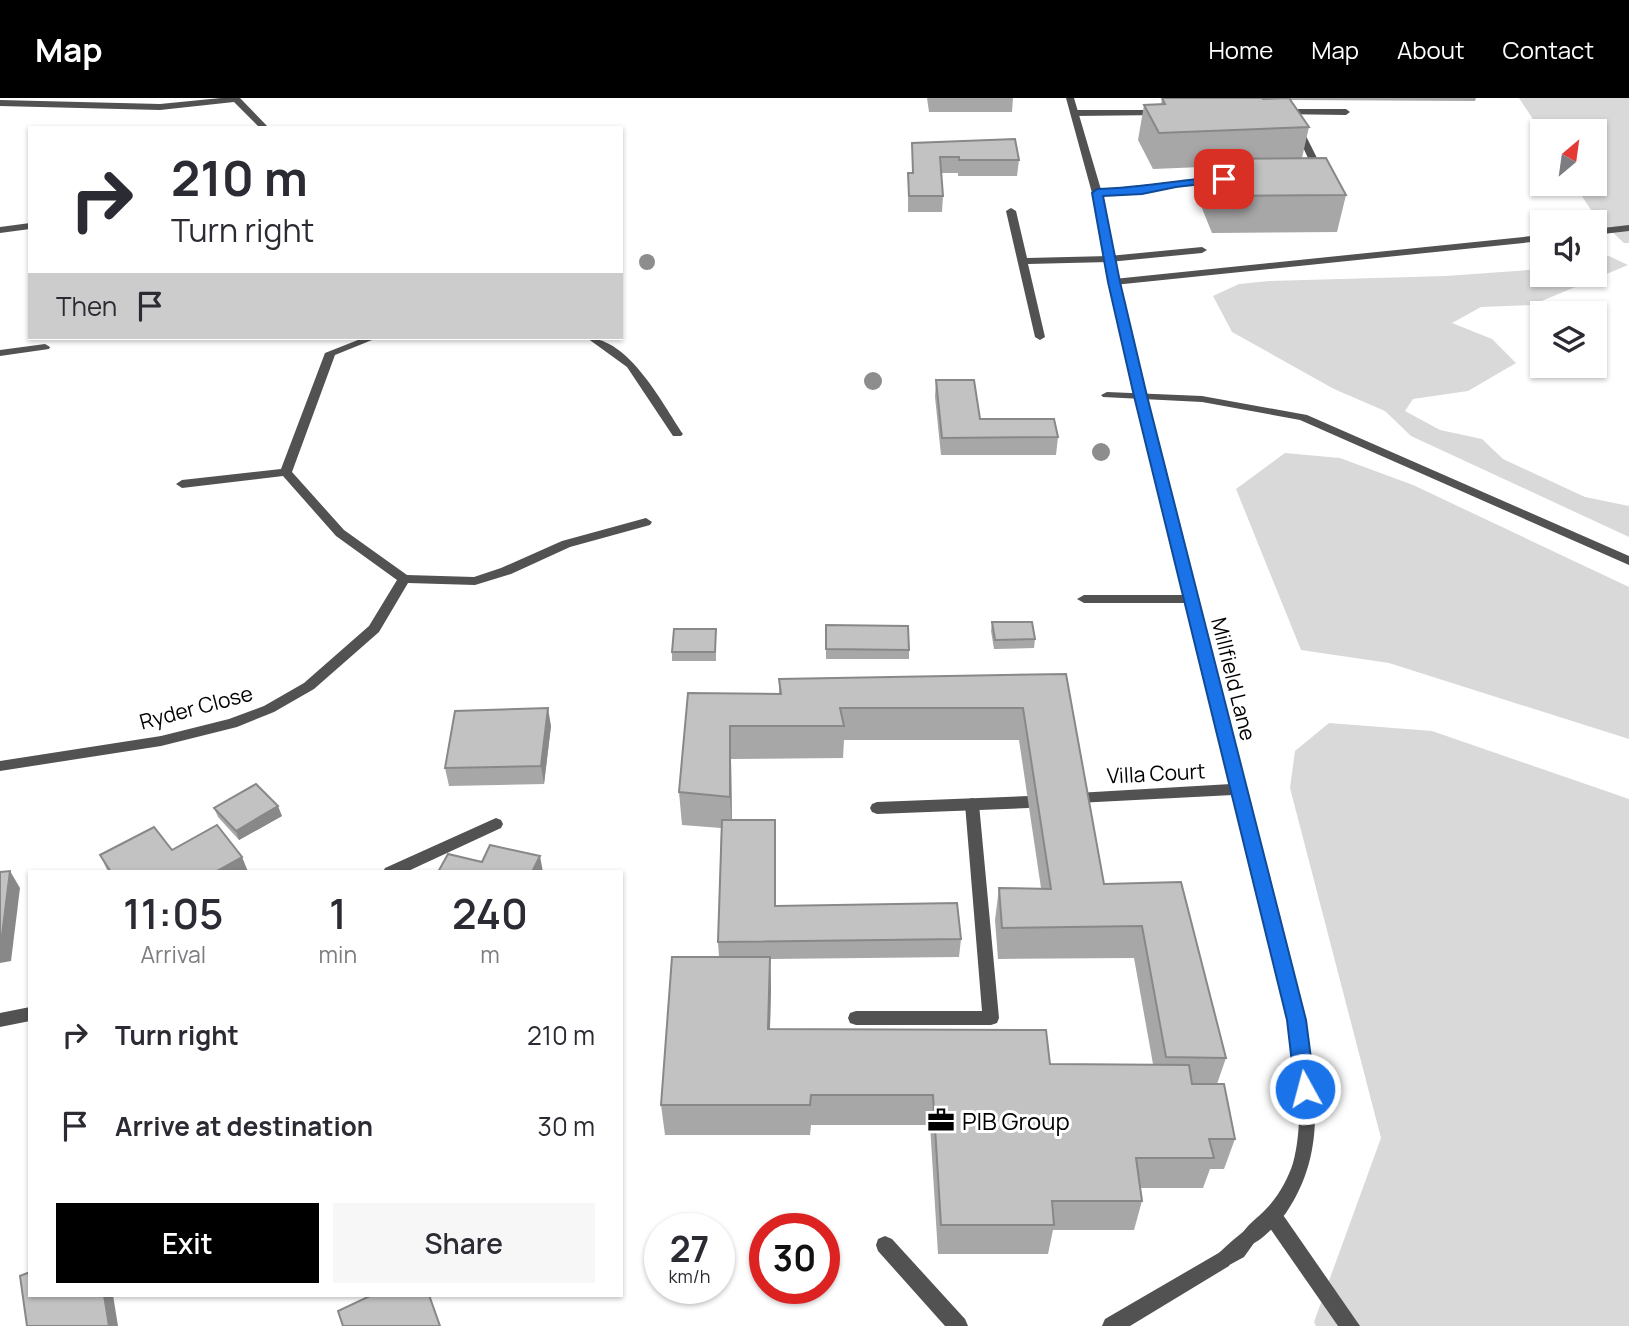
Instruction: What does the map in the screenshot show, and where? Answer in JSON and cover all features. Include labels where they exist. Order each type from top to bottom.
[{"type":"street","name":"Millfield Lane","points":[[1070,98],[1097,193],[1114,282],[1141,396],[1237,789],[1297,1020],[1308,1112],[1305,1159],[1274,1218],[1229,1255],[1112,1326]]},
{"type":"street","points":[[0,103],[160,107],[236,99],[263,126]]},
{"type":"street","points":[[1074,113],[1167,113],[1165,106]]},
{"type":"street","points":[[1263,113],[1346,112]]},
{"type":"street","points":[[1301,134],[1318,170],[1305,172]]},
{"type":"street","points":[[1097,193],[1142,191],[1176,183],[1228,179]]},
{"type":"street","points":[[1011,211],[1041,337]]},
{"type":"street","points":[[0,230],[28,226]]},
{"type":"street","points":[[1607,231],[1629,228]]},
{"type":"street","points":[[1114,282],[1530,239]]},
{"type":"street","points":[[1023,261],[1110,260],[1202,250]]},
{"type":"street","points":[[286,472],[330,353],[366,340]]},
{"type":"street","points":[[595,340],[631,365],[677,434]]},
{"type":"street","points":[[0,353],[45,347]]},
{"type":"street","points":[[1107,395],[1202,399],[1303,417],[1629,561]]},
{"type":"street","points":[[182,484],[286,472]]},
{"type":"street","points":[[286,472],[340,533],[404,579],[475,581],[506,571],[566,544],[646,522]]},
{"type":"street","name":"Ryder Close","points":[[0,766],[161,741],[232,723],[269,709],[309,686],[374,629],[404,579]]},
{"type":"street","points":[[1084,598],[1191,598]]},
{"type":"street","name":"Villa Court","points":[[1077,798],[1237,789]]},
{"type":"street","points":[[877,808],[1028,802]]},
{"type":"street","points":[[856,1018],[991,1018],[972,804]]},
{"type":"street","points":[[394,870],[496,824]]},
{"type":"street","points":[[0,1020],[28,1014]]},
{"type":"street","points":[[1274,1218],[1350,1326]]},
{"type":"street","points":[[885,1245],[958,1326]]},
{"type":"shaded area","points":[[1519,98],[1629,98],[1629,243],[1624,243],[1607,227],[1607,210],[1591,210],[1582,196],[1607,196],[1607,119],[1533,119]]},
{"type":"shaded area","points":[[1609,256],[1628,265],[1607,274]]},
{"type":"shaded area","points":[[1530,270],[1530,287],[1575,287],[1542,301],[1530,301],[1530,305],[1481,307],[1452,323],[1492,339],[1516,363],[1468,391],[1413,399],[1405,411],[1440,430],[1482,439],[1503,459],[1585,497],[1629,506],[1629,537],[1411,436],[1385,411],[1334,389],[1232,332],[1213,296],[1239,284],[1269,281],[1446,276]]},
{"type":"shaded area","points":[[1285,453],[1340,458],[1413,485],[1629,587],[1629,739],[1389,663],[1301,650],[1236,489]]},
{"type":"shaded area","points":[[1329,723],[1432,731],[1629,799],[1629,1326],[1316,1326],[1314,1322],[1381,1138],[1290,788],[1295,751]]},
{"type":"building","points":[[1162,98],[1289,98],[1309,127],[1159,133],[1144,105],[1165,104]]},
{"type":"building","points":[[1015,139],[1019,160],[959,160],[959,157],[940,157],[943,196],[909,196],[908,173],[913,173],[912,143]]},
{"type":"building","points":[[1326,158],[1346,195],[1219,196],[1203,159]]},
{"type":"building","points":[[936,380],[974,380],[980,419],[1054,419],[1058,437],[942,438]]},
{"type":"building","points":[[992,622],[1032,622],[1035,639],[995,640]]},
{"type":"building","points":[[826,625],[908,626],[909,650],[826,649]]},
{"type":"building","points":[[674,629],[716,629],[715,652],[672,652]]},
{"type":"building","points":[[1066,674],[1104,884],[1181,882],[1226,1058],[1166,1057],[1142,926],[1002,928],[999,888],[1051,889],[1023,708],[840,708],[844,726],[730,726],[730,797],[679,792],[688,693],[781,694],[779,679]]},
{"type":"building","points":[[548,708],[541,766],[445,768],[455,711]]},
{"type":"building","points":[[256,784],[278,806],[236,831],[214,808]]},
{"type":"building","points":[[722,820],[775,820],[775,906],[957,903],[961,939],[718,942]]},
{"type":"building","points":[[217,825],[242,857],[219,870],[110,870],[100,855],[154,827],[172,850]]},
{"type":"building","points":[[490,845],[540,856],[533,870],[439,870],[448,854],[482,862]]},
{"type":"building","points":[[10,871],[1,943],[0,943],[0,872]]},
{"type":"building","name":"PIB Group","points":[[672,957],[770,957],[768,1029],[1046,1030],[1050,1064],[1189,1065],[1192,1084],[1224,1084],[1235,1139],[1209,1139],[1214,1158],[1136,1158],[1142,1201],[1052,1201],[1054,1225],[941,1225],[933,1095],[811,1095],[810,1105],[661,1105]]},
{"type":"building","points":[[28,1273],[28,1297],[104,1297],[109,1326],[27,1326],[20,1276]]},
{"type":"building","points":[[368,1297],[430,1297],[440,1326],[343,1326],[338,1311]]},
{"type":"place","name":"PIB Group","points":[[941,1120]]},
{"type":"route","points":[[1224,179],[1176,183],[1142,191],[1097,193],[1114,282],[1141,396],[1237,789],[1297,1020],[1305,1089]]}]
